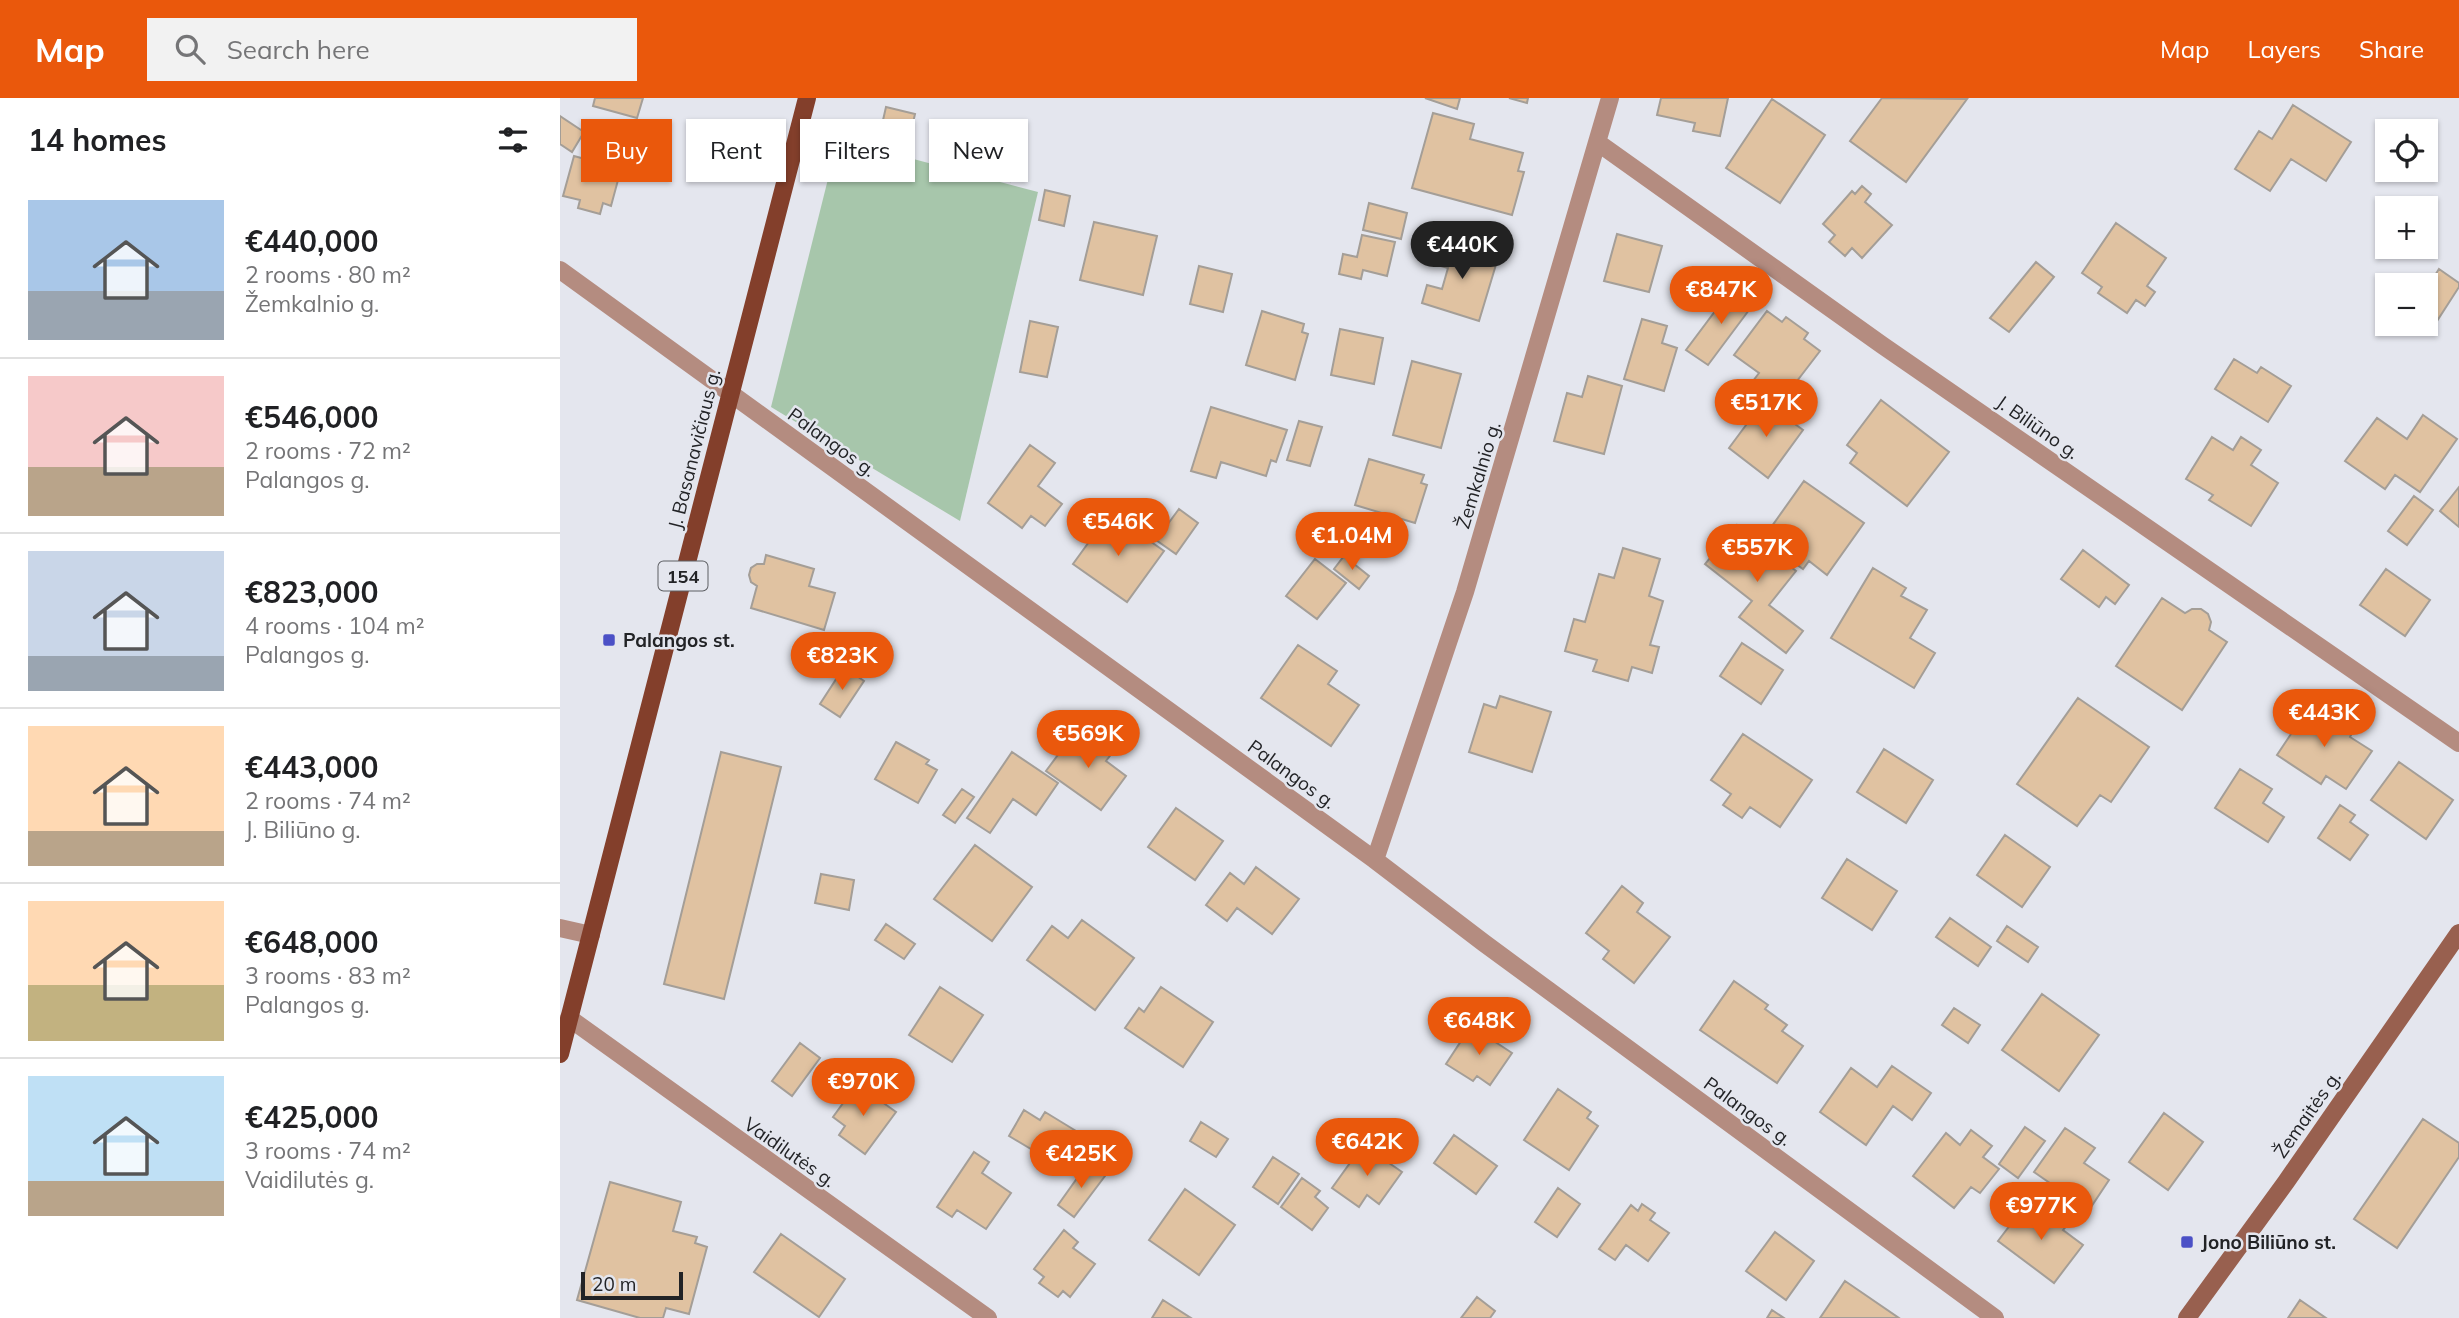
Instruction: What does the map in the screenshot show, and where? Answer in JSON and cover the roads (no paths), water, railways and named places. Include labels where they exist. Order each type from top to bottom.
[{"type":"main road","name":"J. Basanavičiaus g.","points":[[560,1054],[807,98]]},
{"type":"main road","name":"Žemaitės g.","points":[[2187,1318],[2286,1182],[2459,933]]},
{"type":"street","name":"Žemkalnio g.","points":[[1375,860],[1465,592],[1610,98]]},
{"type":"street","name":"J. Biliūno g.","points":[[1597,142],[1882,345],[2459,743]]},
{"type":"street","name":"Palangos g.","points":[[560,270],[1375,860],[1995,1318]]},
{"type":"street","points":[[560,928],[591,935]]},
{"type":"street","name":"Vaidilutės g.","points":[[569,1018],[988,1318]]},
{"type":"place","name":"Palangos st.","points":[[609,640]]},
{"type":"place","name":"Jono Biliūno st.","points":[[2187,1242]]}]
